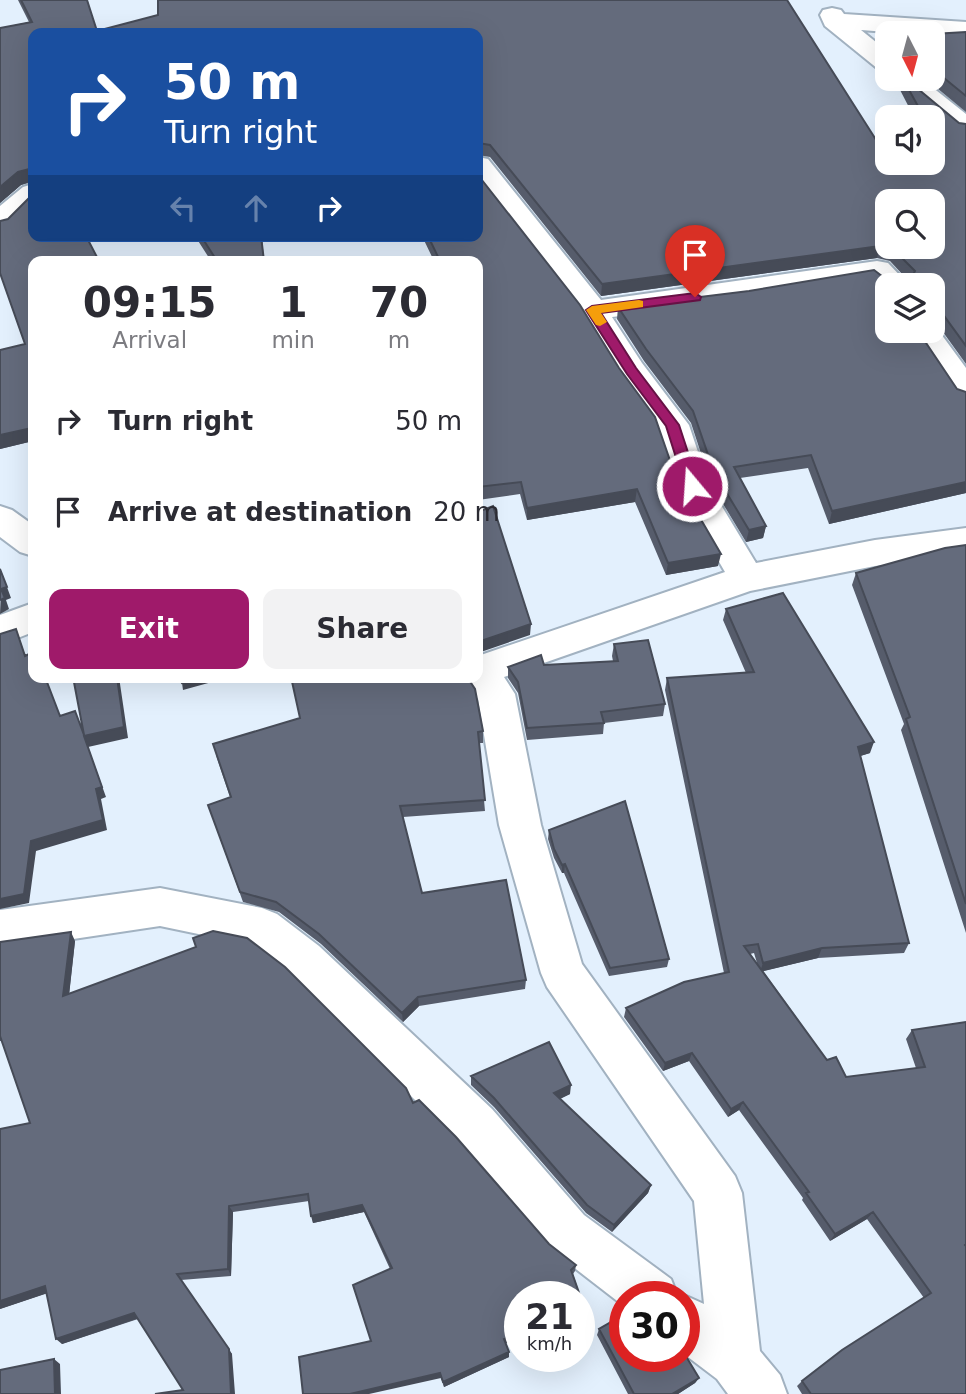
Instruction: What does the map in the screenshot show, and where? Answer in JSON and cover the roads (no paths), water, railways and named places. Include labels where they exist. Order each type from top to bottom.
[{"type":"street","points":[[830,11],[966,30]]},
{"type":"street","points":[[830,11],[875,53]]},
{"type":"street","points":[[921,91],[966,127]]},
{"type":"street","points":[[483,172],[592,310],[631,371],[672,425],[692,486],[747,578]]},
{"type":"street","points":[[0,224],[4,216],[28,197]]},
{"type":"street","points":[[592,310],[758,289],[877,270],[880,273]]},
{"type":"street","points":[[933,343],[966,392]]},
{"type":"street","points":[[0,519],[28,539]]},
{"type":"street","points":[[483,670],[747,578],[875,553],[966,541]]},
{"type":"street","points":[[0,630],[28,619]]},
{"type":"street","points":[[483,678],[496,694],[520,825],[564,973],[718,1193],[748,1377]]},
{"type":"street","points":[[0,930],[160,907],[262,928],[304,960],[475,1126],[567,1232],[632,1281]]},
{"type":"street","points":[[700,1335],[748,1377]]}]
